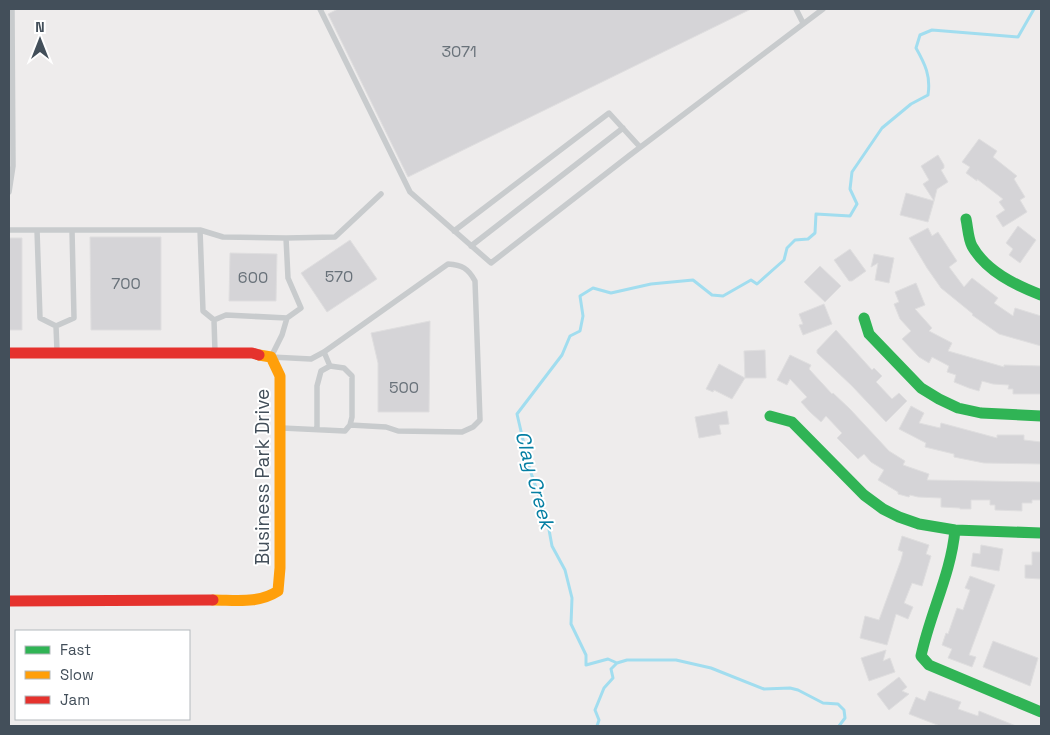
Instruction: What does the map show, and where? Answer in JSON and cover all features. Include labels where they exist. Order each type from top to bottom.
[{"type":"street","points":[[966,219],[971,244],[983,260],[999,274],[1041,295]]},
{"type":"street","points":[[864,318],[869,334],[921,388],[939,399],[958,408],[981,413],[1041,416]]},
{"type":"street","points":[[9,353],[252,353],[271,357]]},
{"type":"street","name":"Business Park Drive","points":[[9,600],[254,600],[267,598],[278,591],[280,579],[280,376],[271,357]]},
{"type":"street","points":[[770,416],[792,422],[864,495],[899,517],[919,524],[955,530],[1041,533]]},
{"type":"street","points":[[955,530],[949,570],[923,641],[921,656],[929,665],[1041,712]]},
{"type":"lane","points":[[9,192],[12,9]]},
{"type":"lane","points":[[320,9],[410,192],[491,263],[640,147],[823,9]]},
{"type":"lane","points":[[796,9],[803,23]]},
{"type":"lane","points":[[454,231],[608,113],[640,147]]},
{"type":"lane","points":[[471,246],[623,128]]},
{"type":"lane","points":[[9,230],[200,230],[222,237],[336,237],[382,194]]},
{"type":"lane","points":[[37,230],[40,318],[56,326]]},
{"type":"lane","points":[[56,326],[74,318],[72,230]]},
{"type":"lane","points":[[200,230],[202,311],[214,320]]},
{"type":"lane","points":[[214,320],[226,316],[287,318],[301,308],[288,278],[286,238]]},
{"type":"lane","points":[[287,318],[282,335],[271,357],[311,359],[324,352],[448,264],[460,265],[469,270],[475,281],[480,420],[474,427],[462,432],[414,432],[398,431],[386,427],[350,425]]},
{"type":"lane","points":[[214,320],[215,353]]},
{"type":"lane","points":[[56,326],[57,353]]},
{"type":"lane","points":[[324,352],[330,366]]},
{"type":"lane","points":[[280,427],[316,430],[345,431],[350,425],[352,417],[352,376],[344,368],[330,366],[321,371],[318,379],[316,430]]},
{"type":"building","points":[[338,9],[751,9],[408,177],[328,14]]},
{"type":"building","points":[[979,139],[997,151],[993,157],[1017,176],[1014,179],[1025,197],[1020,200],[1027,212],[1003,227],[996,216],[1005,210],[999,202],[1003,199],[966,173],[970,167],[962,162]]},
{"type":"building","points":[[938,155],[944,165],[944,168],[941,170],[948,182],[937,189],[934,201],[923,184],[929,180],[921,166]]},
{"type":"building","points":[[906,193],[934,201],[928,222],[900,215]]},
{"type":"building","points":[[1018,226],[1036,240],[1020,263],[1009,255],[1013,249],[1006,243]]},
{"type":"building","points":[[928,228],[932,236],[938,232],[957,261],[949,267],[964,287],[972,278],[998,298],[994,303],[1013,316],[1015,308],[1041,316],[1041,346],[999,334],[972,315],[941,288],[909,238]]},
{"type":"building","points":[[90,237],[161,237],[161,330],[91,330]]},
{"type":"building","points":[[9,238],[22,238],[22,330],[9,330]]},
{"type":"building","points":[[350,240],[377,279],[327,312],[301,273]]},
{"type":"building","points":[[850,249],[866,271],[852,281],[849,281],[834,260]]},
{"type":"building","points":[[230,253],[277,254],[276,301],[229,301]]},
{"type":"building","points":[[874,254],[894,258],[889,283],[875,280],[878,263],[871,267]]},
{"type":"building","points":[[820,266],[841,286],[825,302],[804,282]]},
{"type":"building","points":[[916,283],[925,305],[915,309],[932,328],[929,331],[952,343],[948,351],[1004,367],[1004,365],[1041,366],[1041,394],[1013,394],[1013,389],[1008,389],[1009,385],[982,381],[979,391],[969,388],[954,382],[956,375],[947,372],[949,366],[932,357],[929,363],[919,357],[902,339],[911,331],[900,319],[894,304],[899,302],[895,292]]},
{"type":"building","points":[[824,304],[832,324],[803,335],[799,325],[803,324],[799,314]]},
{"type":"building","points":[[430,321],[429,412],[378,412],[378,363],[371,333]]},
{"type":"building","points":[[836,330],[872,370],[874,368],[882,376],[876,382],[892,399],[899,393],[907,401],[886,422],[817,353],[817,350]]},
{"type":"building","points":[[765,350],[766,378],[745,378],[744,351]]},
{"type":"building","points":[[790,355],[811,365],[809,369],[832,394],[850,409],[889,451],[905,461],[903,465],[929,474],[927,480],[1041,482],[1041,500],[1032,500],[1032,503],[1022,503],[1022,511],[995,510],[995,505],[990,505],[990,500],[971,500],[971,509],[960,509],[941,507],[941,498],[910,495],[909,497],[898,494],[898,492],[878,480],[884,470],[871,462],[864,454],[858,459],[837,438],[842,433],[826,416],[821,422],[810,412],[801,402],[807,397],[790,379],[787,385],[777,380]]},
{"type":"building","points":[[719,364],[745,378],[732,399],[714,390],[713,392],[706,389]]},
{"type":"building","points":[[911,406],[924,413],[919,423],[940,428],[941,423],[997,438],[997,435],[1024,435],[1024,440],[1041,442],[1041,464],[984,463],[954,457],[954,454],[925,447],[926,443],[899,429]]},
{"type":"building","points":[[727,411],[729,424],[719,425],[721,434],[699,438],[695,417]]},
{"type":"building","points":[[902,536],[929,545],[926,554],[931,556],[922,586],[912,583],[904,603],[913,607],[908,619],[896,614],[887,645],[860,638],[865,616],[879,620],[901,560],[903,552],[898,550]]},
{"type":"building","points":[[981,545],[1003,549],[999,571],[971,566],[973,553],[980,554]]},
{"type":"building","points":[[1032,552],[1041,552],[1041,579],[1025,578],[1025,565],[1032,565]]},
{"type":"building","points":[[970,576],[995,585],[969,655],[976,657],[972,667],[948,658],[952,649],[942,645],[957,608],[963,610],[970,590],[965,588]]},
{"type":"building","points":[[993,641],[1038,658],[1030,686],[983,667]]},
{"type":"building","points":[[886,650],[883,661],[890,658],[895,672],[869,681],[861,658]]},
{"type":"building","points":[[899,677],[907,687],[902,691],[909,694],[889,710],[877,694]]},
{"type":"building","points":[[929,691],[961,702],[958,709],[978,716],[979,711],[1016,726],[940,726],[909,714],[916,697],[925,701]]},
{"type":"waterway","name":"Clay Creek","points":[[617,663],[608,659],[586,665],[586,655],[571,624],[572,598],[565,570],[552,546],[547,519],[530,470],[517,414],[562,355],[570,336],[580,331],[583,316],[580,296],[593,288],[611,293],[651,284],[693,280],[712,295],[723,296],[751,280],[757,284],[784,260],[787,248],[795,240],[808,239],[815,233],[816,214],[850,216],[857,204],[850,189],[852,172],[882,128],[911,104],[928,95],[929,82],[926,70],[916,48],[920,35],[932,30],[1018,37],[1034,9]]},
{"type":"waterway","points":[[597,726],[599,720],[595,710],[604,688],[613,678],[611,669],[617,663],[627,660],[676,660],[711,668],[764,689],[790,688],[798,690],[823,703],[838,704],[844,710],[845,718],[839,726]]},
{"type":"traffic: fast","points":[[966,219],[972,246],[985,263],[1011,282],[1041,295]]},
{"type":"traffic: fast","points":[[864,318],[869,334],[921,388],[939,399],[958,408],[981,413],[1041,416]]},
{"type":"traffic: fast","points":[[770,416],[792,422],[864,495],[883,509],[899,517],[919,524],[955,530],[1041,533]]},
{"type":"traffic: fast","points":[[955,530],[945,578],[921,656],[929,665],[1041,712]]},
{"type":"traffic: slow","points":[[213,600],[255,600],[278,591],[280,568],[280,376],[271,357],[259,355]]},
{"type":"traffic: jam","points":[[9,353],[252,353],[259,355]]},
{"type":"traffic: jam","points":[[9,601],[213,600]]}]
